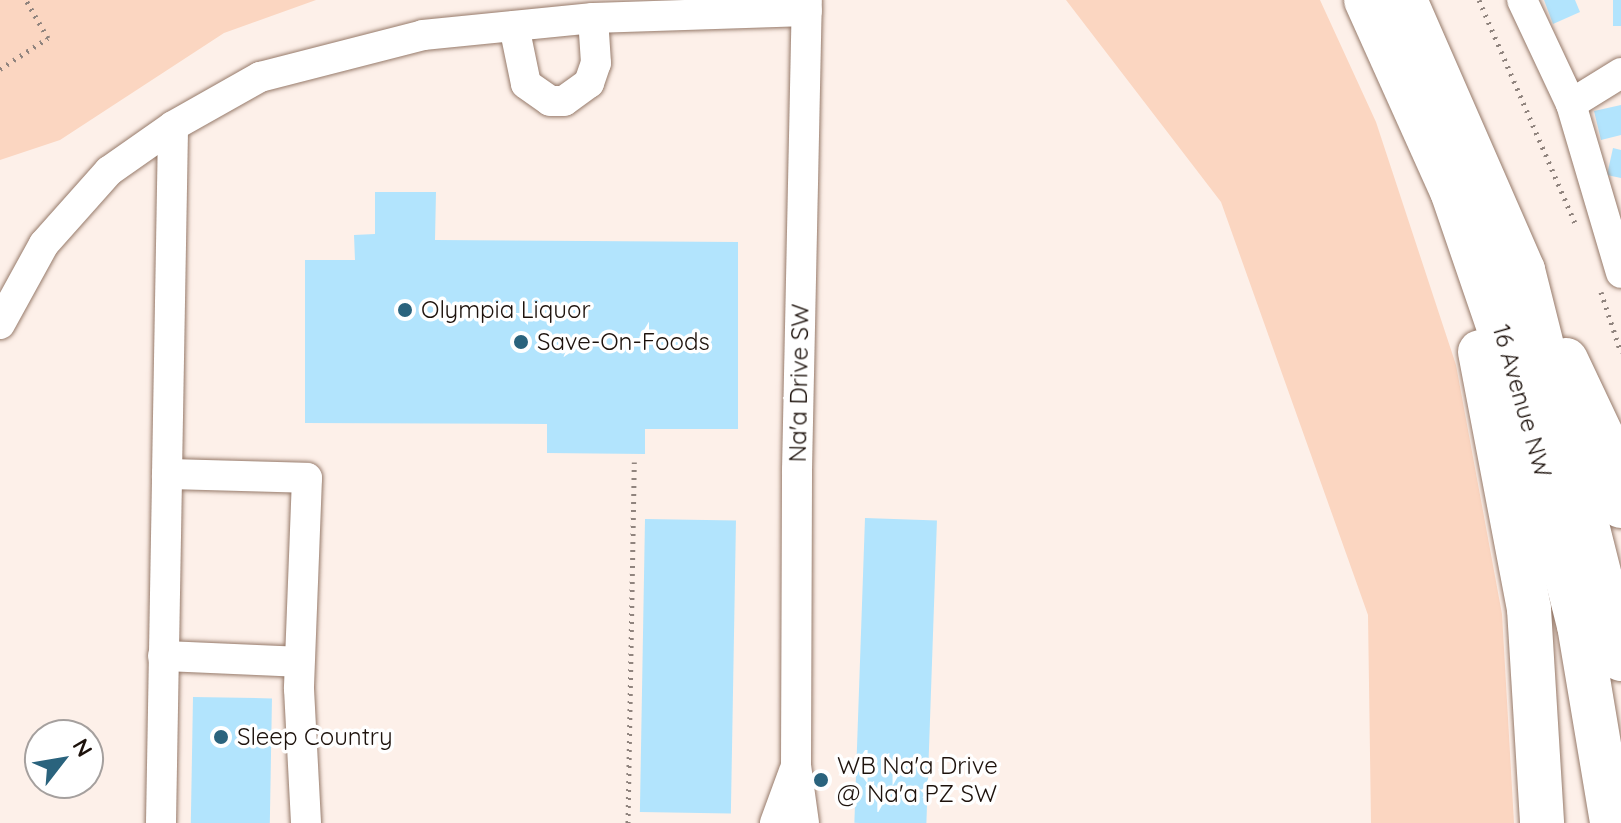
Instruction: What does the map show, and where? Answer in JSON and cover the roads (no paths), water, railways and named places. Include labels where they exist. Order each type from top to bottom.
[{"type":"highway","points":[[1353,0],[1432,196],[1493,404],[1529,609],[1542,823]]},
{"type":"highway","name":"16 Avenue NW","points":[[1366,0],[1452,191],[1516,377],[1576,610],[1612,823]]},
{"type":"highway","name":"16 Avenue NW","points":[[1405,0],[1523,270],[1621,659]]},
{"type":"highway","points":[[1523,270],[1611,455],[1621,506]]},
{"type":"street","points":[[1522,0],[1571,104],[1608,275]]},
{"type":"street","points":[[0,324],[53,233],[109,171],[173,126],[260,77],[423,35],[593,18],[807,5]]},
{"type":"street","name":"Na'a Drive SW","points":[[804,823],[796,765],[807,5]]},
{"type":"street","points":[[514,26],[526,84],[550,101],[564,101],[589,83],[593,18]]},
{"type":"street","points":[[1571,104],[1621,73]]},
{"type":"street","points":[[161,823],[173,126]]},
{"type":"street","points":[[167,474],[307,478],[299,662],[306,823]]},
{"type":"street","points":[[163,656],[299,662]]},
{"type":"street","name":"Na'a Drive SW","points":[[775,823],[796,765]]},
{"type":"place","name":"Olympia Liquor","points":[[405,310]]},
{"type":"place","name":"Save-On-Foods","points":[[521,342]]},
{"type":"place","name":"Sleep Country","points":[[221,737]]},
{"type":"place","name":"WB Na'a Drive @ Na'a PZ SW","points":[[821,780]]}]
